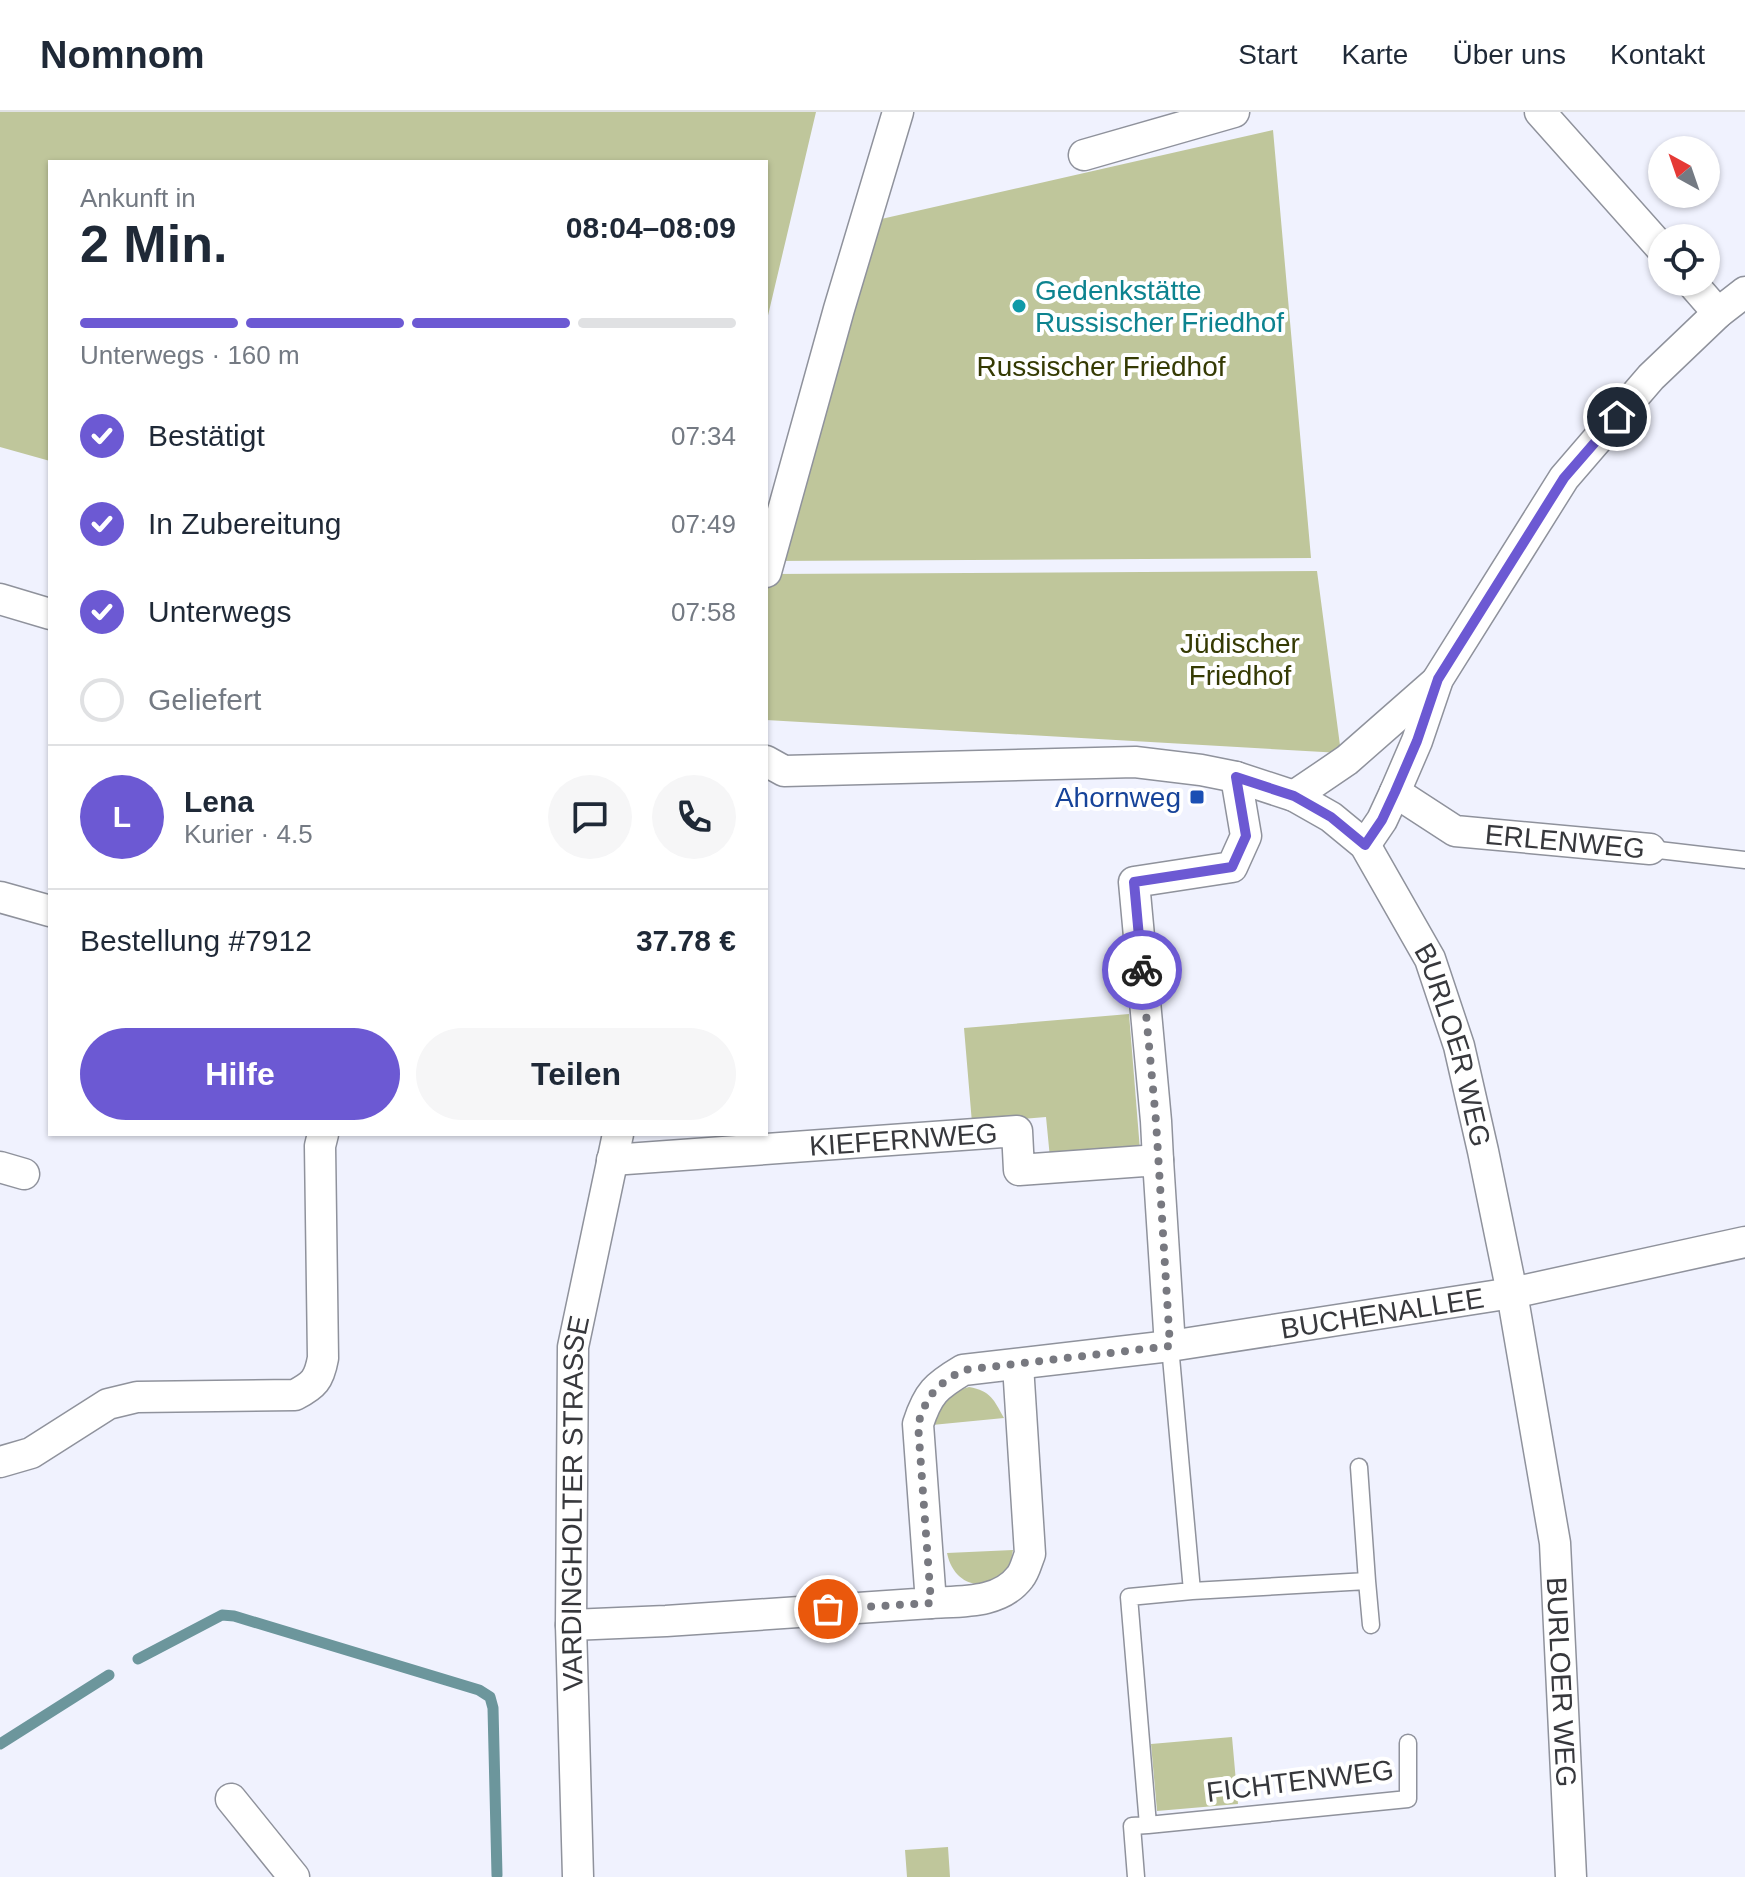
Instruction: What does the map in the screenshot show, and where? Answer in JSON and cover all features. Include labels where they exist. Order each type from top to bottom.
[{"type":"street","points":[[768,565],[898,112]]},
{"type":"street","points":[[1084,155],[1234,112]]},
{"type":"street","points":[[1540,112],[1648,233]]},
{"type":"street","points":[[1365,845],[1382,820],[1395,792],[1417,741],[1438,679],[1564,478],[1651,377],[1718,313],[1745,292]]},
{"type":"street","points":[[1703,296],[1718,313]]},
{"type":"street","points":[[0,599],[48,613]]},
{"type":"street","points":[[1294,796],[1347,760],[1438,679]]},
{"type":"street","name":"BURLOER WEG","points":[[768,762],[784,771],[1135,762],[1201,770],[1236,777],[1294,796],[1331,817],[1365,845],[1430,959],[1459,1046],[1512,1293],[1555,1543],[1571,1877]]},
{"type":"street","points":[[1170,1346],[1156,1121],[1134,882],[1232,867],[1246,836],[1236,777]]},
{"type":"street","name":"ERLENWEG","points":[[1395,792],[1455,831],[1650,849]]},
{"type":"street","points":[[0,897],[48,910]]},
{"type":"street","name":"KIEFERNWEG","points":[[615,1147],[1017,1131],[1019,1170],[1158,1160]]},
{"type":"street","points":[[0,1462],[31,1453],[108,1404],[137,1397],[295,1395],[312,1386],[321,1372],[323,1358],[320,1146],[322,1136]]},
{"type":"street","name":"VARDINGHOLTER STRASSE","points":[[578,1877],[571,1625],[573,1347],[615,1147]]},
{"type":"street","name":"BUCHENALLEE","points":[[931,1603],[918,1424],[925,1401],[943,1382],[963,1370],[1170,1346],[1512,1293],[1745,1242]]},
{"type":"street","points":[[571,1625],[982,1599],[1004,1591],[1021,1577],[1030,1554],[1018,1365]]},
{"type":"street","points":[[231,1799],[294,1877]]},
{"type":"lane","name":"ERLENWEG","points":[[1650,849],[1745,860]]},
{"type":"lane","points":[[1170,1346],[1192,1591]]},
{"type":"lane","points":[[1359,1467],[1371,1625]]},
{"type":"lane","points":[[1136,1877],[1132,1826],[1148,1825],[1129,1597],[1367,1581]]},
{"type":"lane","name":"FICHTENWEG","points":[[1148,1825],[1408,1799],[1408,1743]]},
{"type":"green space","points":[[0,112],[816,112],[768,316],[768,160],[48,160],[48,460],[0,447]]},
{"type":"green space","name":"Russischer Friedhof","points":[[1273,130],[1311,558],[771,561],[868,222]]},
{"type":"green space","name":"Jüdischer Friedhof","points":[[1317,571],[1341,753],[768,720],[768,582],[771,574]]},
{"type":"green space","points":[[1129,1014],[1140,1150],[1050,1158],[1046,1117],[972,1123],[964,1028]]},
{"type":"green space","points":[[969,1387],[991,1397],[1004,1418],[932,1425],[945,1400]]},
{"type":"green space","points":[[1013,1550],[1002,1575],[982,1584],[960,1577],[947,1553]]},
{"type":"green space","points":[[1232,1737],[1238,1804],[1157,1811],[1151,1744]]},
{"type":"green space","points":[[948,1847],[950,1877],[907,1877],[905,1850]]},
{"type":"waterway","points":[[138,1659],[222,1615],[234,1616],[479,1690],[490,1697],[493,1708],[497,1875]]},
{"type":"waterway","points":[[0,1744],[109,1675]]},
{"type":"way so far","points":[[828,1609],[931,1603],[918,1424],[925,1401],[943,1382],[963,1370],[1170,1346],[1156,1121],[1142,970]]},
{"type":"place","name":"Gedenkstätte Russischer Friedhof","points":[[1019,306]]},
{"type":"place","name":"Ahornweg","points":[[1197,797]]},
{"type":"route","points":[[1142,970],[1134,882],[1232,867],[1246,836],[1236,777],[1294,796],[1331,817],[1365,845],[1382,820],[1395,792],[1417,741],[1438,679],[1564,478],[1617,417]]}]
